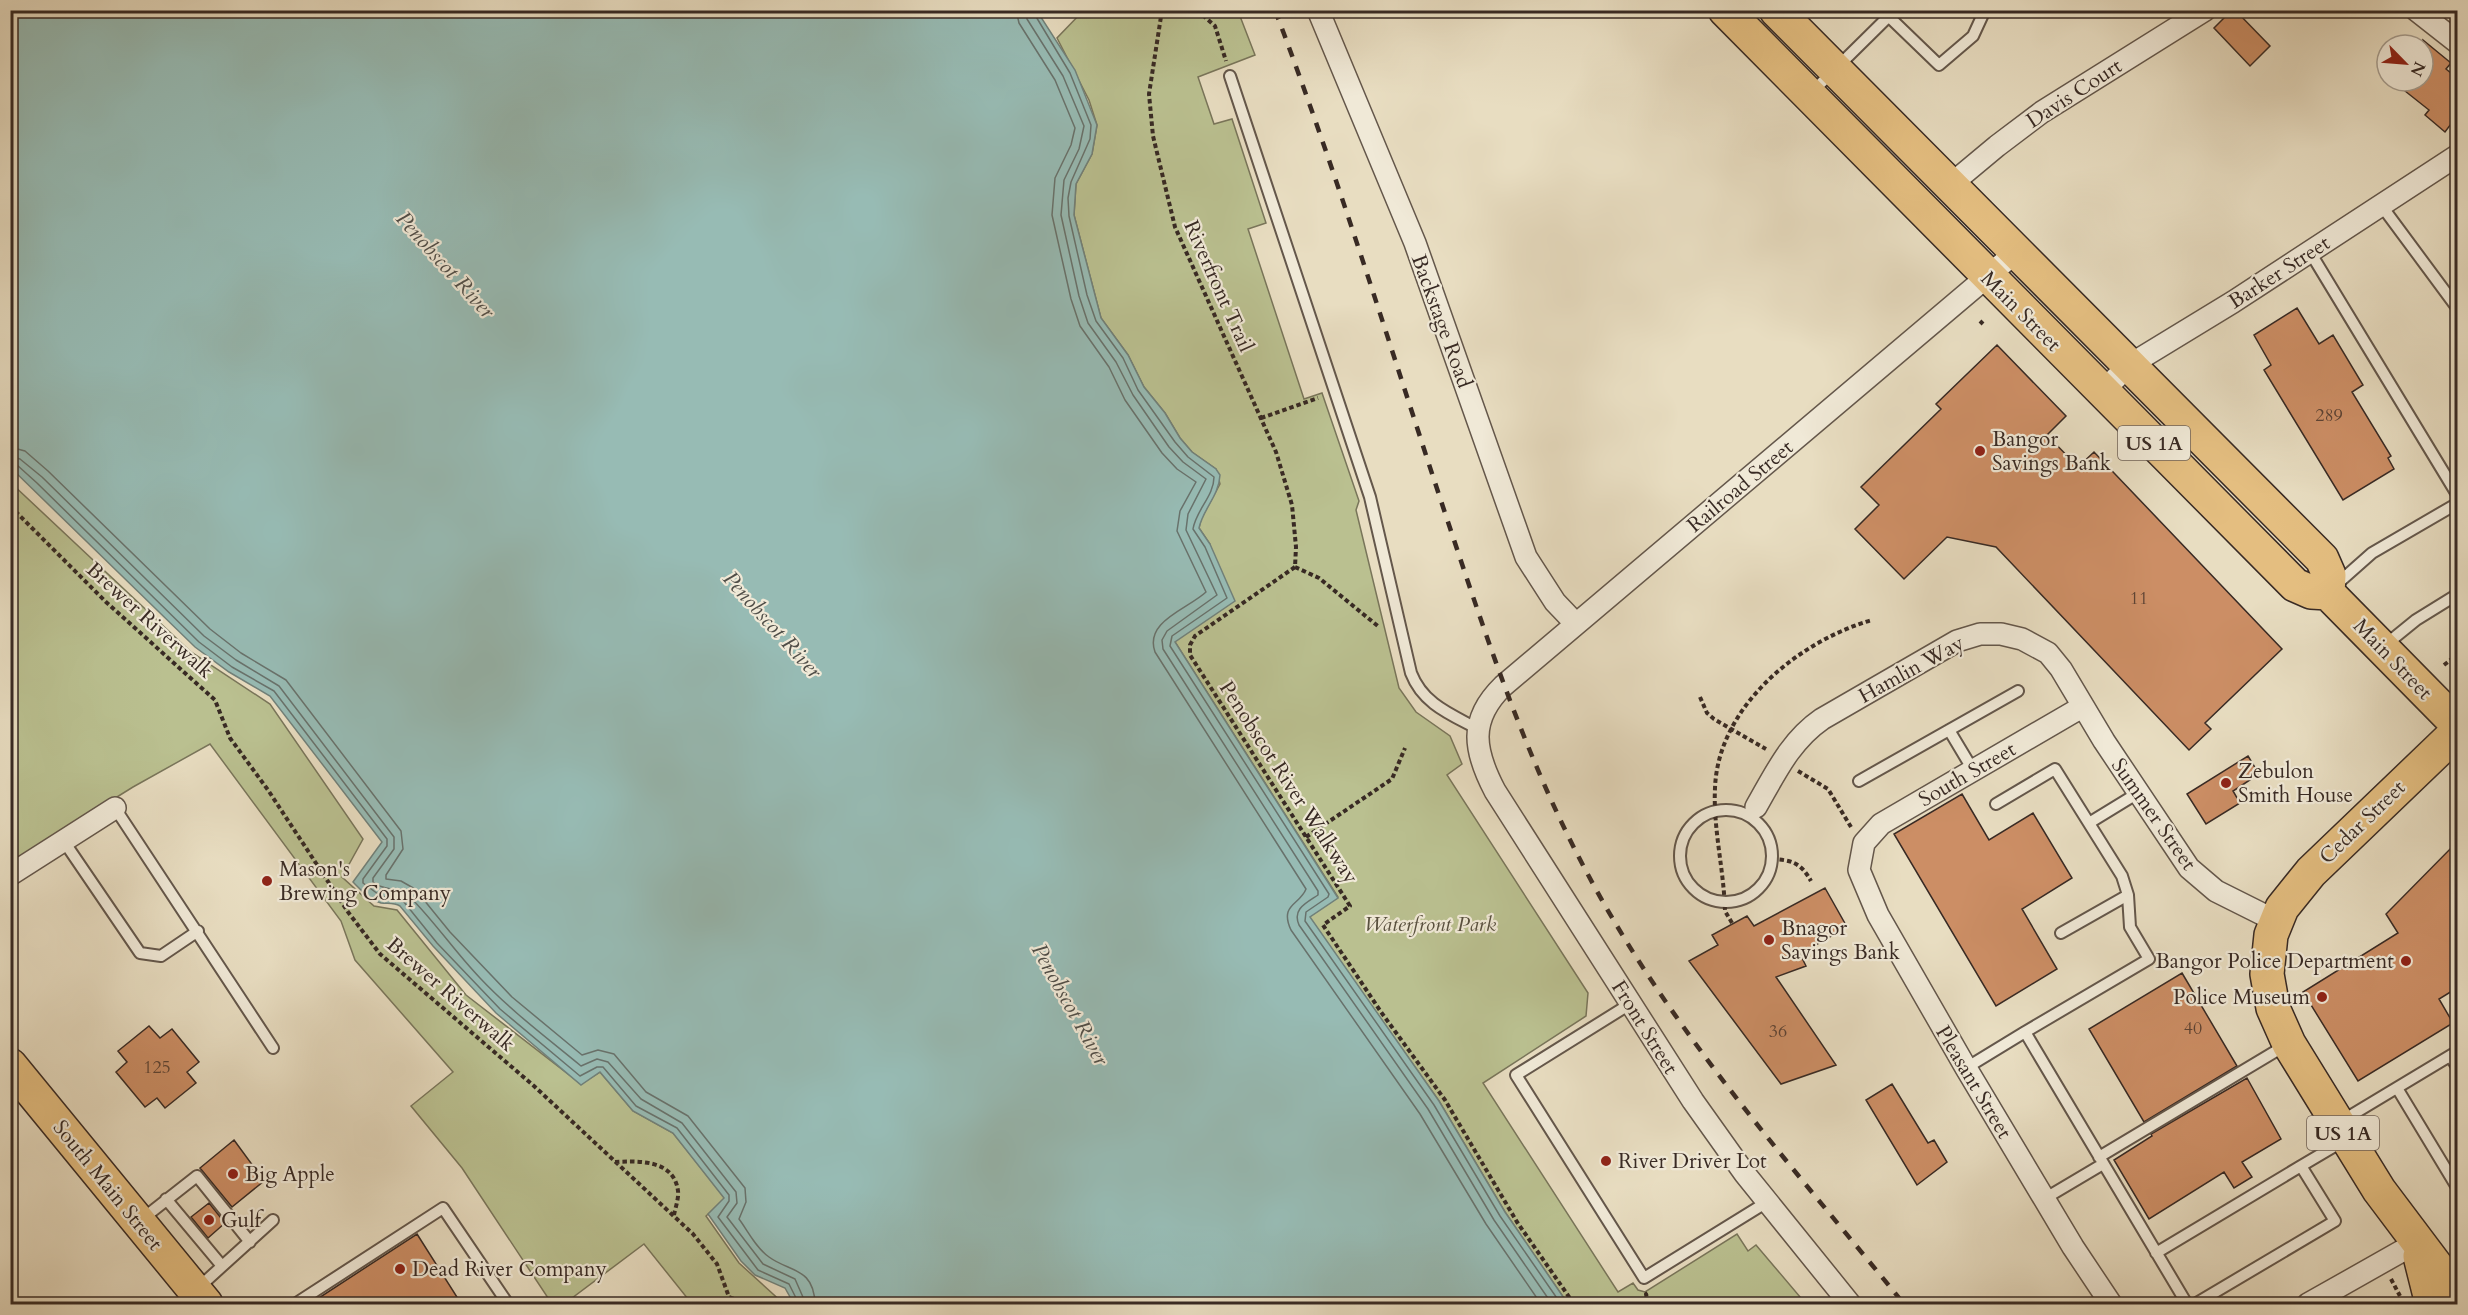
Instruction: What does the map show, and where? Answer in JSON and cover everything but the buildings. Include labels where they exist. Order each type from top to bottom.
[{"type":"main road","name":"Main Street","points":[[1725,10],[1768,20],[1835,70],[2322,559],[2329,575],[2328,593]]},
{"type":"main road","name":"Main Street","points":[[1768,20],[1809,96],[2295,585],[2310,592],[2328,593],[2457,725]]},
{"type":"main road","name":"Cedar Street","points":[[2276,921],[2290,896],[2312,872],[2457,731]]},
{"type":"main road","name":"US 1A","points":[[2276,921],[2268,948],[2268,986],[2273,1008],[2289,1044],[2342,1131],[2416,1243],[2457,1295]]},
{"type":"main road","name":"South Main Street","points":[[10,1065],[200,1298]]},
{"type":"main road","name":"US 1A","points":[[2416,1243],[2432,1305]]},
{"type":"street","name":"Backstage Road","points":[[1318,10],[1414,243],[1526,557],[1555,602],[1576,624]]},
{"type":"street","name":"Davis Court","points":[[1949,186],[2042,112],[2205,10]]},
{"type":"street","points":[[2416,10],[2457,43]]},
{"type":"street","name":"Barker Street","points":[[2102,392],[2128,366],[2310,252],[2457,155]]},
{"type":"street","name":"Railroad Street","points":[[1478,729],[1485,708],[1496,692],[2015,253]]},
{"type":"street","name":"Hamlin Way","points":[[1753,812],[1787,754],[1806,731],[1945,647],[1968,636],[2012,635],[2040,647],[2056,661],[2082,707]]},
{"type":"street","name":"South Street","points":[[1861,851],[1869,834],[1881,824],[2082,707]]},
{"type":"street","name":"Summer Street","points":[[2082,707],[2176,851],[2197,876],[2217,891],[2276,921]]},
{"type":"street","name":"Front Street","points":[[1478,729],[1480,756],[1495,791],[1630,1004],[1693,1101],[1767,1202],[1850,1305]]},
{"type":"street","points":[[10,875],[115,808]]},
{"type":"street","name":"Pleasant Street","points":[[1861,851],[1859,870],[1878,915],[2044,1199],[2111,1305]]},
{"type":"street","points":[[2308,1305],[2416,1243]]},
{"type":"lane","points":[[1809,96],[1885,14],[1939,65],[1973,36],[1985,10]]},
{"type":"lane","points":[[1230,76],[1370,497],[1411,673],[1419,689],[1430,702],[1478,729]]},
{"type":"lane","points":[[2381,205],[2457,309]]},
{"type":"lane","points":[[2310,252],[2457,495]]},
{"type":"lane","points":[[2328,593],[2372,554],[2457,503]]},
{"type":"lane","points":[[2382,648],[2416,620],[2457,594]]},
{"type":"lane","points":[[1859,781],[2018,691]]},
{"type":"lane","points":[[1949,730],[1972,771]]},
{"type":"lane","points":[[1966,1068],[2149,958],[2130,927],[2128,895],[2122,876],[2055,769],[1996,804]]},
{"type":"lane","points":[[2089,823],[2138,793]]},
{"type":"lane","points":[[115,808],[273,1048]]},
{"type":"lane","points":[[1716,811],[1753,812],[1767,835],[1772,859],[1768,876],[1757,890],[1742,899],[1725,902],[1709,899],[1695,890],[1685,877],[1680,861],[1682,844],[1689,829],[1700,818],[1716,811]]},
{"type":"lane","points":[[63,840],[140,953],[161,956],[198,931]]},
{"type":"lane","points":[[2061,933],[2128,895]]},
{"type":"lane","points":[[1630,1004],[1516,1075],[1644,1278],[1767,1202]]},
{"type":"lane","points":[[2025,1032],[2187,1305]]},
{"type":"lane","points":[[2044,1199],[2289,1044]]},
{"type":"lane","points":[[2156,1253],[2301,1166],[2397,1088],[2454,1053],[2457,1068]]},
{"type":"lane","points":[[2397,1088],[2457,1189]]},
{"type":"lane","points":[[2195,1305],[2335,1221],[2301,1166]]},
{"type":"lane","points":[[138,1222],[197,1176],[250,1242]]},
{"type":"lane","points":[[166,1199],[222,1266]]},
{"type":"lane","points":[[295,1305],[443,1208],[508,1305]]},
{"type":"lane","points":[[200,1298],[222,1266],[273,1220]]},
{"type":"path","name":"Riverfront Trail","points":[[1162,10],[1149,94],[1153,136],[1175,227],[1276,452],[1292,505],[1296,548],[1295,567]]},
{"type":"path","points":[[1197,10],[1215,26],[1230,76]]},
{"type":"path","points":[[1261,418],[1318,398]]},
{"type":"path","name":"Brewer Riverwalk","points":[[10,506],[106,602],[215,700],[230,738],[348,912],[380,954],[534,1086],[673,1216],[717,1264],[729,1297],[748,1305]]},
{"type":"path","points":[[1295,567],[1319,578],[1379,627]]},
{"type":"path","name":"Penobscot River Walkway","points":[[1295,567],[1195,636],[1189,650],[1350,906],[1323,925],[1381,1012],[1445,1100],[1517,1222],[1574,1305]]},
{"type":"path","points":[[1732,923],[1725,911],[1716,811],[1716,775],[1731,729],[1749,702],[1792,661],[1845,629],[1872,620]]},
{"type":"path","points":[[2444,665],[2457,655]]},
{"type":"path","points":[[1700,697],[1707,713],[1757,744]]},
{"type":"path","points":[[1306,837],[1392,779],[1405,748]]},
{"type":"path","points":[[1808,777],[1828,789],[1851,828]]},
{"type":"path","points":[[1772,859],[1787,860],[1798,864],[1811,881]]},
{"type":"path","points":[[615,1162],[641,1161],[657,1164],[671,1176],[679,1192],[673,1216]]},
{"type":"green space","name":"Waterfront Park","points":[[1083,11],[1238,11],[1255,55],[1198,77],[1214,124],[1232,119],[1266,223],[1248,229],[1304,399],[1322,393],[1359,501],[1356,510],[1399,688],[1416,712],[1450,736],[1462,764],[1447,775],[1588,993],[1586,1016],[1483,1083],[1618,1292],[1633,1283],[1638,1290],[1645,1292],[1737,1234],[1748,1251],[1756,1245],[1806,1304],[1568,1304],[1505,1212],[1439,1101],[1309,917],[1338,897],[1175,642],[1210,544],[1199,528],[1201,519],[1220,484],[1216,469],[1192,452],[1180,438],[1165,413],[1144,387],[1128,355],[1101,318],[1074,215],[1076,184],[1092,154],[1097,125],[1089,100],[1057,38]]},
{"type":"green space","points":[[10,482],[191,652],[270,704],[363,839],[342,877],[374,906],[397,910],[466,995],[581,1084],[600,1072],[633,1111],[673,1133],[725,1198],[706,1216],[739,1263],[784,1304],[692,1304],[644,1244],[564,1304],[552,1304],[462,1168],[411,1106],[453,1072],[355,960],[341,921],[210,744],[133,787],[11,863]]},
{"type":"water","name":"Penobscot River","points":[[11,10],[1037,11],[1075,70],[1097,125],[1092,154],[1076,184],[1074,215],[1101,318],[1128,355],[1144,387],[1165,413],[1180,438],[1192,452],[1216,469],[1220,475],[1217,489],[1199,528],[1210,544],[1235,601],[1175,642],[1338,898],[1310,917],[1439,1101],[1505,1212],[1568,1304],[794,1304],[785,1288],[755,1275],[741,1261],[708,1214],[724,1198],[673,1133],[633,1111],[600,1072],[581,1085],[496,1013],[433,946],[400,906],[377,902],[353,882],[382,842],[270,696],[229,672],[195,647],[11,468]]},
{"type":"railway","points":[[1275,10],[1342,198],[1492,651],[1525,739],[1563,826],[1618,928],[1654,985],[1693,1040],[1776,1147],[1904,1304]]},
{"type":"place","name":"Bangor Savings Bank","points":[[1980,451]]},
{"type":"place","name":"Zebulon Smith House","points":[[2226,783]]},
{"type":"place","name":"Mason's Brewing Company","points":[[267,881]]},
{"type":"place","name":"Bnagor Savings Bank","points":[[1769,940]]},
{"type":"place","name":"Bangor Police Department","points":[[2406,961]]},
{"type":"place","name":"Police Museum","points":[[2322,997]]},
{"type":"place","name":"River Driver Lot","points":[[1606,1161]]},
{"type":"place","name":"Big Apple","points":[[233,1174]]},
{"type":"place","name":"Gulf","points":[[209,1220]]},
{"type":"place","name":"Dead River Company","points":[[400,1269]]}]
